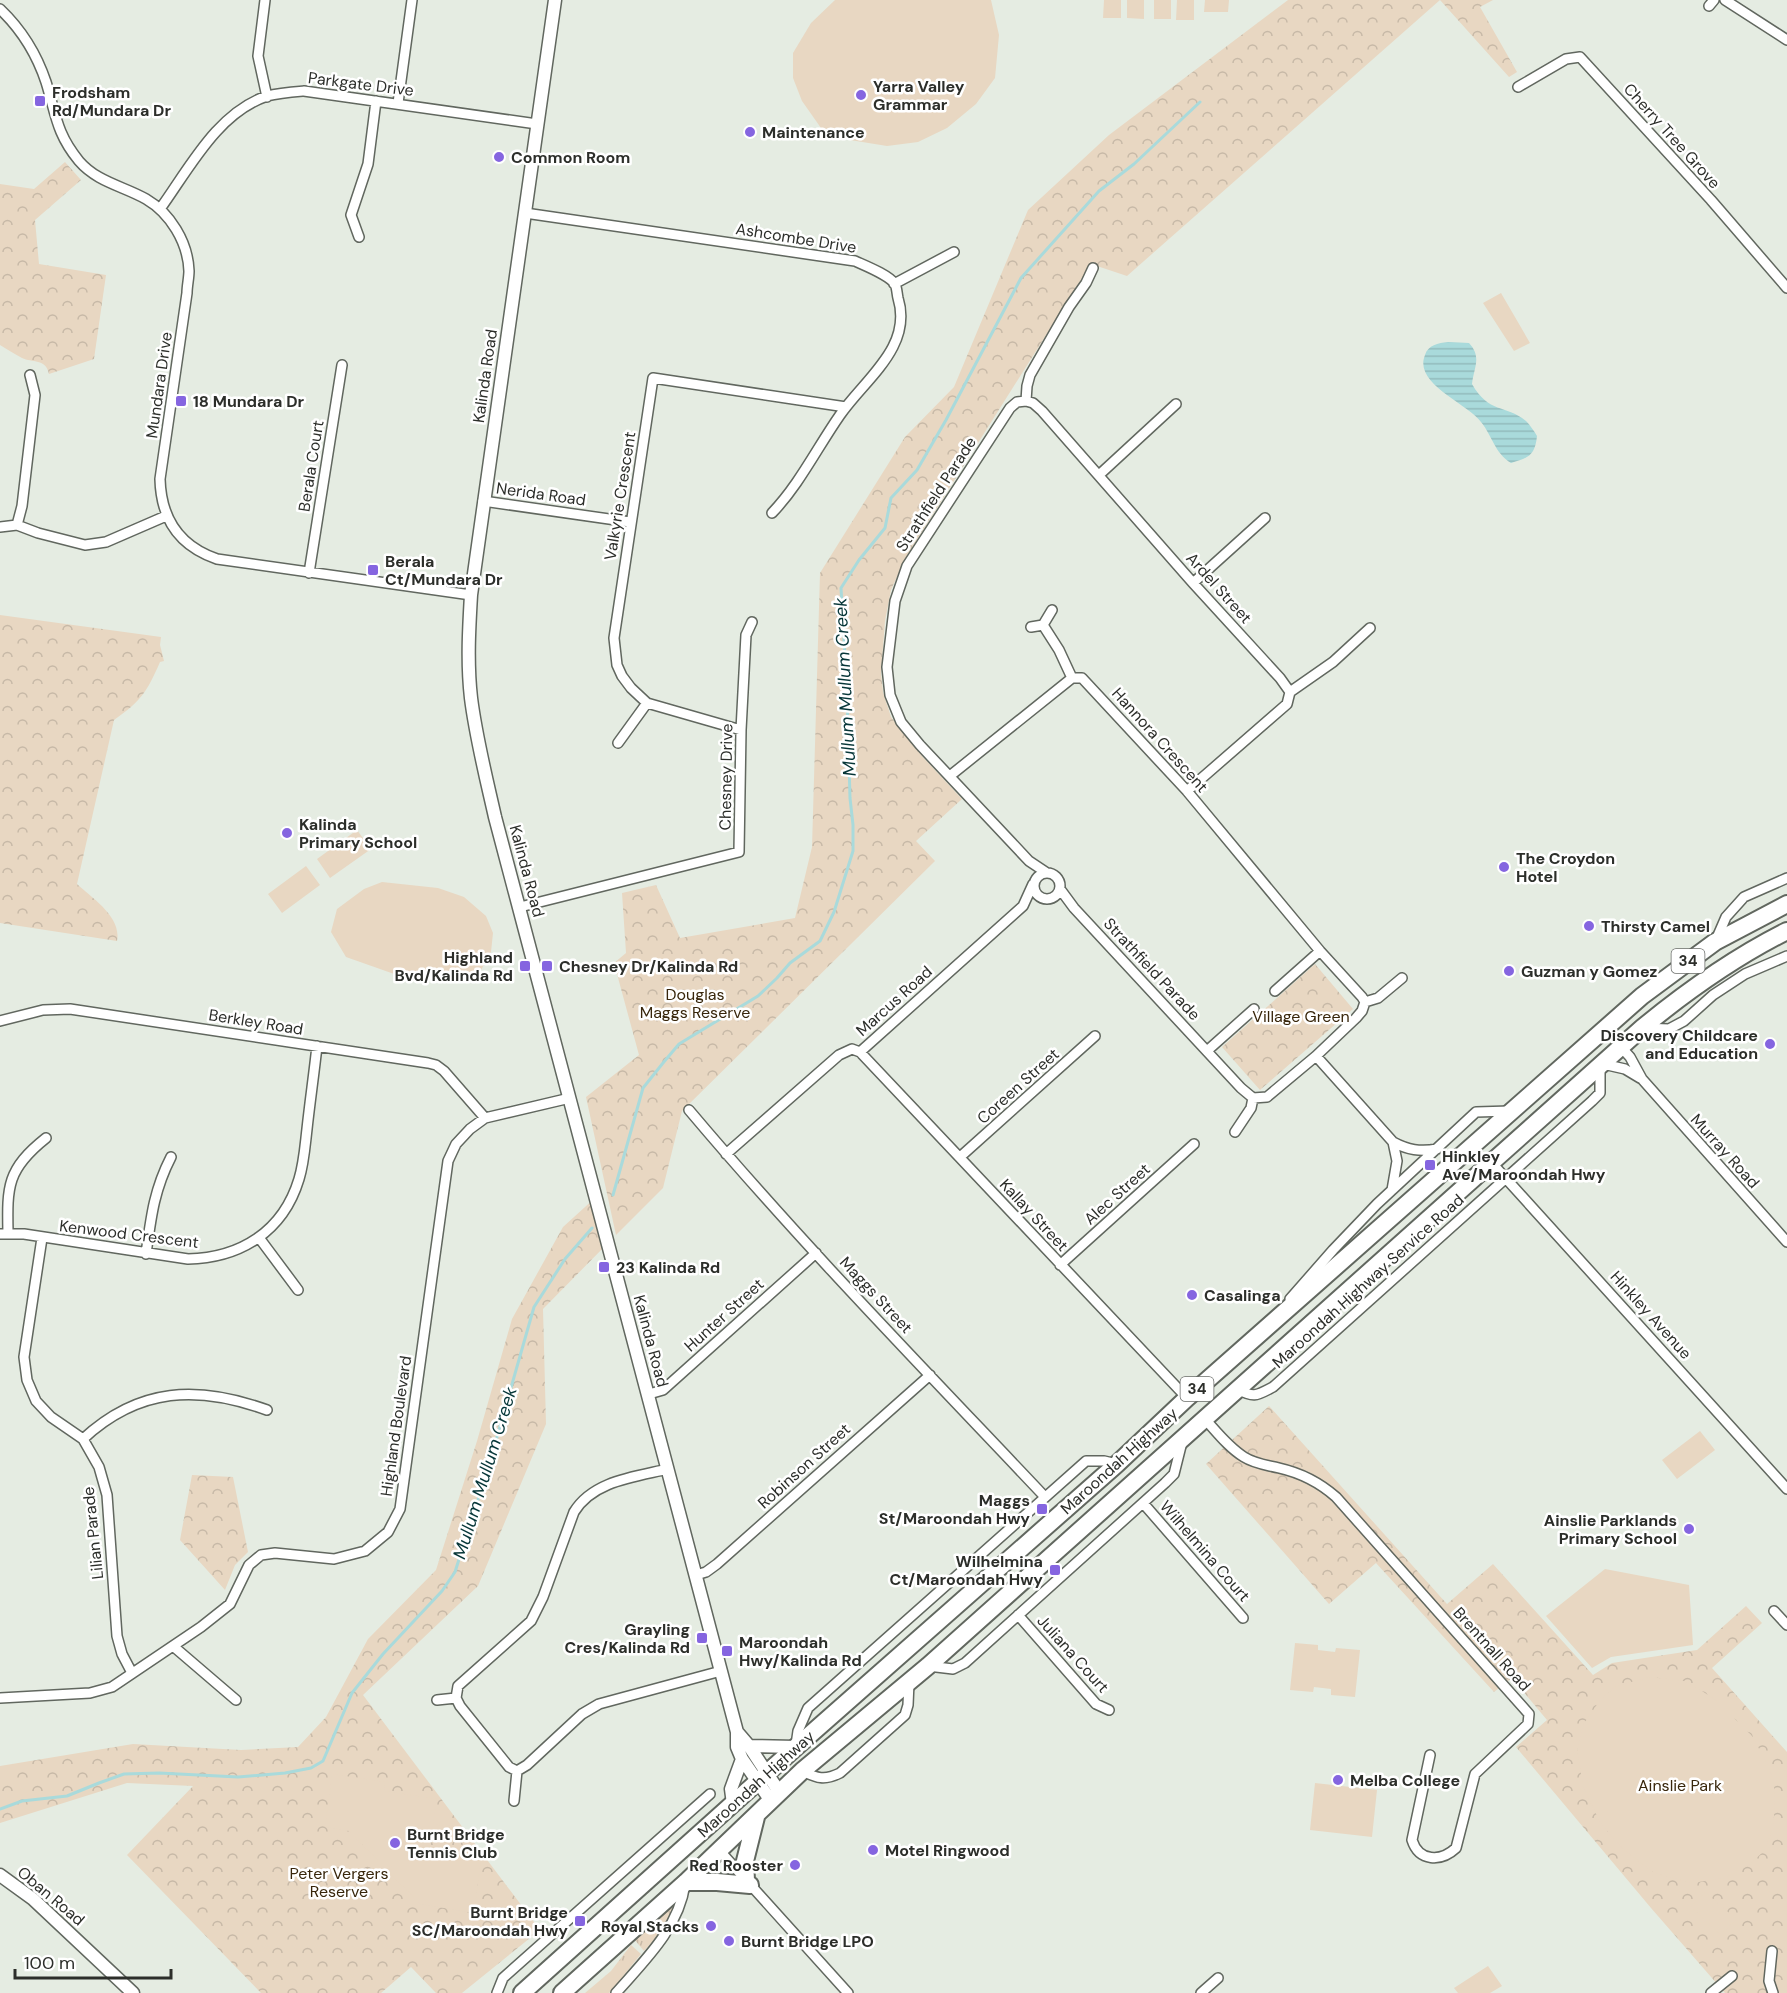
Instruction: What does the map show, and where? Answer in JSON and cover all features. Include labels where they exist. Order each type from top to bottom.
[{"type":"highway","name":"Maroondah Highway","points":[[522,1993],[1117,1464],[1187,1398],[1642,996],[1715,942],[1787,904]]},
{"type":"highway","name":"Maroondah Highway","points":[[562,1993],[686,1882],[802,1771],[928,1666],[1642,1028],[1711,976],[1787,931]]},
{"type":"highway","points":[[1599,1034],[1621,1047]]},
{"type":"highway","points":[[1187,1398],[1204,1418]]},
{"type":"highway","points":[[686,1882],[748,1883],[745,1862],[756,1816]]},
{"type":"highway","points":[[701,1832],[718,1850]]},
{"type":"street","points":[[265,0],[258,56],[267,97]]},
{"type":"street","points":[[398,103],[412,0]]},
{"type":"street","name":"Kalinda Road","points":[[555,0],[471,595],[468,652],[471,696],[478,741],[495,817],[737,1732],[737,1747],[742,1759],[762,1778],[776,1797]]},
{"type":"street","points":[[1725,0],[1787,40]]},
{"type":"street","name":"Mundara Drive","points":[[0,9],[29,45],[46,82],[56,123],[81,163],[104,180],[146,199],[160,209],[171,221],[179,236],[189,270],[160,479],[166,516],[176,531],[204,554],[232,562],[471,595]]},
{"type":"street","name":"Cherry Tree Grove","points":[[1518,87],[1566,59],[1580,57],[1787,288]]},
{"type":"street","name":"Parkgate Drive","points":[[160,209],[221,126],[243,108],[267,97],[286,92],[304,91],[376,100],[537,124]]},
{"type":"street","points":[[359,237],[351,215],[368,164],[376,100]]},
{"type":"street","name":"Ashcombe Drive","points":[[525,213],[855,261],[874,270],[894,284]]},
{"type":"street","points":[[772,513],[787,498],[846,407],[888,357],[898,339],[902,321],[894,284],[954,252]]},
{"type":"street","points":[[1026,401],[1030,375],[1093,268]]},
{"type":"street","name":"Berala Court","points":[[309,573],[342,365]]},
{"type":"street","points":[[17,525],[22,506],[35,395],[30,375]]},
{"type":"street","name":"Valkyrie Crescent","points":[[741,730],[647,703],[631,688],[617,665],[614,638],[653,378],[846,407]]},
{"type":"street","name":"Ardel Street","points":[[1026,401],[1033,403],[1042,411],[1290,692]]},
{"type":"street","name":"Strathfield Parade","points":[[1026,401],[1017,402],[1010,408],[907,566],[895,601],[887,667],[890,695],[902,722],[920,745],[951,775],[1029,861],[1047,873]]},
{"type":"street","points":[[1099,475],[1176,404]]},
{"type":"street","name":"Nerida Road","points":[[483,501],[630,522]]},
{"type":"street","points":[[0,527],[17,525],[38,533],[85,544],[106,542],[166,516]]},
{"type":"street","points":[[1193,583],[1265,518]]},
{"type":"street","points":[[1031,627],[1043,625],[1052,610]]},
{"type":"street","name":"Chesney Drive","points":[[520,907],[739,852],[741,730],[746,635],[752,622]]},
{"type":"street","points":[[951,775],[1072,678],[1059,650],[1043,625]]},
{"type":"street","points":[[1187,791],[1287,704],[1290,692],[1333,662],[1370,628]]},
{"type":"street","name":"Hannora Crescent","points":[[1072,678],[1082,678],[1187,791],[1365,1002]]},
{"type":"street","points":[[618,743],[647,703]]},
{"type":"street","name":"Strathfield Parade","points":[[1029,861],[1034,883]]},
{"type":"street","points":[[1047,873],[1056,876],[1060,889],[1056,896],[1047,900],[1038,896],[1033,888],[1034,883],[1039,875],[1047,873]]},
{"type":"street","points":[[1715,942],[1726,917],[1744,897],[1787,878]]},
{"type":"street","name":"Marcus Road","points":[[726,1154],[839,1055],[852,1049],[860,1052],[1023,906],[1034,883]]},
{"type":"street","name":"Strathfield Parade","points":[[1060,889],[1074,908],[1241,1088],[1253,1098]]},
{"type":"street","name":"Strathfield Parade","points":[[1047,900],[1074,908]]},
{"type":"street","name":"Marcus Road","points":[[1023,906],[1047,900]]},
{"type":"street","points":[[1275,991],[1320,951]]},
{"type":"street","points":[[1642,1028],[1669,1029],[1684,1021],[1713,995],[1745,974],[1787,956]]},
{"type":"street","points":[[1235,1132],[1251,1108],[1253,1098],[1267,1097],[1316,1056],[1356,1018],[1365,1002],[1378,998],[1402,978]]},
{"type":"street","name":"Berkley Road","points":[[0,1021],[43,1010],[70,1009],[436,1065],[485,1119]]},
{"type":"street","points":[[1208,1050],[1254,1009]]},
{"type":"street","name":"Coreen Street","points":[[960,1157],[1095,1036]]},
{"type":"street","name":"Kenwood Crescent","points":[[4,1233],[188,1259],[206,1259],[241,1248],[260,1239],[283,1213],[300,1179],[317,1046]]},
{"type":"street","name":"Murray Road","points":[[1621,1047],[1630,1057],[1642,1079],[1787,1242]]},
{"type":"street","name":"Kallay Street","points":[[860,1052],[1187,1398]]},
{"type":"street","points":[[1316,1056],[1393,1142],[1409,1150],[1437,1149]]},
{"type":"street","name":"Murray Road","points":[[1601,1065],[1625,1069],[1642,1079]]},
{"type":"street","name":"Maroondah Highway Service Road","points":[[1237,1389],[1251,1396],[1273,1387],[1600,1093],[1601,1065]]},
{"type":"street","name":"Highland Boulevard","points":[[0,1698],[90,1694],[112,1687],[230,1604],[249,1565],[261,1555],[275,1553],[334,1558],[349,1556],[365,1551],[388,1532],[400,1509],[448,1161],[456,1144],[470,1129],[485,1119],[570,1098]]},
{"type":"street","name":"Maggs Street","points":[[689,1110],[816,1253],[1045,1497]]},
{"type":"street","name":"Maroondah Highway Service Road","points":[[1270,1325],[1299,1288],[1392,1190],[1476,1112],[1512,1110]]},
{"type":"street","points":[[4,1233],[7,1197],[15,1171],[28,1153],[46,1138]]},
{"type":"street","points":[[1392,1190],[1397,1161],[1393,1142]]},
{"type":"street","name":"Alec Street","points":[[1060,1265],[1194,1144]]},
{"type":"street","points":[[146,1254],[152,1211],[160,1180],[171,1156]]},
{"type":"street","name":"Hinkley Avenue","points":[[1491,1162],[1787,1489]]},
{"type":"street","name":"Lilian Parade","points":[[42,1238],[24,1357],[27,1380],[36,1401],[51,1417],[83,1439],[99,1467],[107,1495],[117,1636],[122,1654],[132,1673]]},
{"type":"street","points":[[260,1239],[298,1290]]},
{"type":"street","name":"Hunter Street","points":[[649,1394],[663,1390],[816,1253]]},
{"type":"street","name":"Robinson Street","points":[[696,1575],[706,1572],[717,1564],[930,1375]]},
{"type":"street","points":[[83,1439],[96,1427],[127,1408],[166,1395],[220,1396],[267,1410]]},
{"type":"street","name":"Brentnall Road","points":[[1204,1418],[1244,1457],[1260,1464],[1306,1476],[1324,1486],[1529,1714],[1528,1724],[1475,1774],[1456,1848],[1448,1855],[1434,1858],[1422,1855],[1415,1848],[1412,1840],[1430,1755]]},
{"type":"street","points":[[928,1666],[952,1670],[965,1663],[1174,1474],[1184,1436]]},
{"type":"street","points":[[749,1746],[796,1747],[798,1731],[808,1708],[1045,1497],[1086,1461],[1117,1464]]},
{"type":"street","points":[[517,1771],[509,1767],[460,1706],[456,1698],[458,1686],[531,1621],[543,1597],[574,1512],[580,1503],[590,1494],[614,1483],[668,1469]]},
{"type":"street","name":"Wilhelmina Court","points":[[1143,1503],[1243,1618]]},
{"type":"street","points":[[1774,1611],[1787,1625]]},
{"type":"street","name":"Juliana Court","points":[[1018,1615],[1096,1704],[1109,1710]]},
{"type":"street","points":[[173,1646],[236,1700]]},
{"type":"street","points":[[517,1771],[527,1765],[582,1714],[599,1704],[721,1671]]},
{"type":"street","points":[[802,1771],[815,1777],[829,1778],[840,1773],[905,1715],[909,1682]]},
{"type":"street","points":[[437,1700],[456,1698]]},
{"type":"street","name":"Kalinda Road","points":[[737,1732],[749,1746],[762,1778]]},
{"type":"street","points":[[733,1804],[731,1789],[742,1759]]},
{"type":"street","points":[[514,1801],[517,1771]]},
{"type":"street","points":[[497,1993],[503,1978],[710,1794]]},
{"type":"street","points":[[718,1850],[848,1993]]},
{"type":"street","points":[[630,1866],[644,1883]]},
{"type":"street","name":"Oban Road","points":[[0,1875],[33,1899],[133,1993]]},
{"type":"street","points":[[616,1993],[672,1925],[683,1899],[686,1882]]},
{"type":"street","points":[[1772,1951],[1769,1981],[1773,1993]]},
{"type":"street","points":[[1711,1993],[1732,1976]]},
{"type":"street","points":[[1201,1993],[1218,1978]]},
{"type":"green space","points":[[835,0],[991,0],[999,35],[995,78],[976,104],[947,128],[918,142],[887,146],[850,140],[821,128],[802,101],[793,78],[793,53],[811,23]]},
{"type":"green space","points":[[1104,0],[1121,0],[1121,18],[1103,18]]},
{"type":"green space","points":[[1127,0],[1144,0],[1144,19],[1127,18]]},
{"type":"green space","points":[[1154,0],[1171,0],[1171,19],[1154,19]]},
{"type":"green space","points":[[1177,0],[1194,0],[1194,20],[1176,20]]},
{"type":"green space","points":[[1205,0],[1229,0],[1228,12],[1204,12]]},
{"type":"green space","name":"Douglas Maggs Reserve","points":[[1288,0],[1440,0],[1127,276],[1091,264],[906,557],[891,590],[885,621],[881,673],[883,692],[891,717],[922,756],[962,799],[916,841],[935,861],[682,1111],[663,1188],[616,1235],[586,1097],[639,1055],[614,963],[626,953],[622,893],[656,885],[680,938],[795,918],[812,847],[820,573],[905,437],[954,387],[1028,210],[1109,135]]},
{"type":"green space","points":[[1440,0],[1493,0],[1480,7],[1517,72],[1509,77]]},
{"type":"green space","points":[[65,162],[81,180],[35,220],[39,264],[106,275],[94,359],[49,374],[42,363],[22,358],[0,345],[0,184],[34,189]]},
{"type":"green space","points":[[1501,293],[1530,343],[1514,351],[1483,303]]},
{"type":"green space","points":[[0,615],[161,637],[160,645],[164,661],[160,662],[142,695],[114,720],[77,884],[110,916],[115,924],[117,941],[0,923]]},
{"type":"green space","points":[[357,830],[371,849],[330,878],[317,859]]},
{"type":"green space","points":[[306,866],[320,885],[282,913],[268,894]]},
{"type":"green space","points":[[382,882],[438,888],[464,897],[486,916],[493,933],[491,952],[481,970],[461,980],[439,980],[397,975],[346,957],[331,932],[337,909],[364,889]]},
{"type":"green space","name":"Village Green","points":[[1315,964],[1353,1009],[1260,1090],[1222,1047]]},
{"type":"green space","name":"Peter Vergers Reserve","points":[[596,1197],[609,1242],[543,1309],[546,1424],[478,1586],[363,1695],[540,1930],[462,1993],[436,1993],[411,1967],[381,1993],[261,1993],[127,1855],[193,1786],[127,1783],[0,1823],[0,1766],[133,1744],[241,1750],[298,1747],[326,1717],[368,1639],[436,1570],[477,1441],[512,1319],[563,1227]]},
{"type":"green space","name":"Ainslie Park","points":[[1269,1406],[1447,1604],[1493,1564],[1593,1675],[1612,1663],[1697,1650],[1746,1606],[1762,1623],[1712,1668],[1787,1752],[1787,1993],[1725,1993],[1516,1747],[1547,1720],[1512,1678],[1494,1692],[1376,1563],[1329,1604],[1206,1464]]},
{"type":"green space","points":[[1700,1431],[1715,1450],[1677,1479],[1662,1460]]},
{"type":"green space","points":[[192,1475],[233,1477],[248,1552],[235,1565],[225,1590],[180,1540]]},
{"type":"green space","points":[[1605,1569],[1689,1585],[1693,1645],[1611,1657],[1592,1668],[1546,1616]]},
{"type":"green space","points":[[1295,1643],[1318,1645],[1318,1650],[1335,1652],[1336,1648],[1360,1650],[1355,1697],[1331,1695],[1331,1689],[1314,1687],[1313,1692],[1290,1690]]},
{"type":"green space","points":[[1650,1677],[1684,1681],[1717,1701],[1752,1736],[1768,1765],[1774,1784],[1775,1805],[1773,1827],[1765,1850],[1749,1865],[1725,1878],[1692,1883],[1654,1873],[1623,1849],[1608,1832],[1600,1822],[1583,1787],[1577,1749],[1583,1725],[1600,1700],[1616,1686]]},
{"type":"green space","name":"Burnt Bridge Tennis Club","points":[[332,1774],[385,1782],[384,1791],[437,1799],[433,1824],[446,1826],[444,1844],[430,1842],[429,1852],[481,1860],[474,1913],[420,1904],[349,1831],[325,1827]]},
{"type":"green space","points":[[1315,1783],[1377,1790],[1372,1837],[1310,1830]]},
{"type":"green space","points":[[1705,1892],[1736,1919],[1721,1935],[1691,1907]]},
{"type":"green space","points":[[676,1904],[670,1922],[644,1951],[634,1939]]},
{"type":"green space","points":[[631,1945],[641,1954],[612,1990],[609,1993],[585,1993],[611,1971]]},
{"type":"green space","points":[[1488,1966],[1502,1986],[1490,1993],[1458,1993],[1454,1988]]},
{"type":"water","points":[[1448,342],[1469,343],[1473,348],[1476,358],[1472,384],[1478,394],[1491,404],[1526,421],[1533,430],[1537,436],[1535,448],[1530,455],[1511,463],[1505,459],[1481,422],[1443,392],[1427,375],[1423,365],[1426,352],[1434,345]]},
{"type":"waterway","name":"Mullum Mullum Creek","points":[[613,1195],[643,1088],[679,1044],[758,996],[790,963],[820,941],[834,912],[853,851],[841,588],[859,560],[885,528],[891,498],[917,470],[1021,278],[1099,191],[1134,164],[1200,102]]},
{"type":"waterway","name":"Mullum Mullum Creek","points":[[0,1809],[22,1801],[67,1796],[124,1774],[159,1773],[238,1777],[285,1773],[311,1768],[323,1761],[352,1693],[383,1654],[442,1591],[455,1572],[489,1465],[534,1307],[565,1259],[592,1228]]},
{"type":"place","name":"Yarra Valley Grammar","points":[[861,95]]},
{"type":"place","name":"Frodsham Rd/Mundara Dr","points":[[40,101]]},
{"type":"place","name":"Maintenance","points":[[750,132]]},
{"type":"place","name":"Common Room","points":[[499,157]]},
{"type":"place","name":"18 Mundara Dr","points":[[181,401]]},
{"type":"place","name":"Berala Ct/Mundara Dr","points":[[373,570]]},
{"type":"place","name":"Kalinda Primary School","points":[[287,833]]},
{"type":"place","name":"The Croydon Hotel","points":[[1504,867]]},
{"type":"place","name":"Thirsty Camel","points":[[1589,926]]},
{"type":"place","name":"Highland Bvd/Kalinda Rd","points":[[525,966]]},
{"type":"place","name":"Chesney Dr/Kalinda Rd","points":[[547,966]]},
{"type":"place","name":"Guzman y Gomez","points":[[1509,971]]},
{"type":"place","name":"Discovery Childcare and Education","points":[[1770,1044]]},
{"type":"place","name":"Hinkley Ave/Maroondah Hwy","points":[[1430,1165]]},
{"type":"place","name":"23 Kalinda Rd","points":[[604,1267]]},
{"type":"place","name":"Casalinga","points":[[1192,1295]]},
{"type":"place","name":"Maggs St/Maroondah Hwy","points":[[1042,1509]]},
{"type":"place","name":"Ainslie Parklands Primary School","points":[[1689,1529]]},
{"type":"place","name":"Wilhelmina Ct/Maroondah Hwy","points":[[1055,1570]]},
{"type":"place","name":"Grayling Cres/Kalinda Rd","points":[[702,1638]]},
{"type":"place","name":"Maroondah Hwy/Kalinda Rd","points":[[727,1651]]},
{"type":"place","name":"Melba College","points":[[1338,1780]]},
{"type":"place","name":"Burnt Bridge Tennis Club","points":[[395,1843]]},
{"type":"place","name":"Motel Ringwood","points":[[873,1850]]},
{"type":"place","name":"Red Rooster","points":[[795,1865]]},
{"type":"place","name":"Burnt Bridge SC/Maroondah Hwy","points":[[580,1921]]},
{"type":"place","name":"Royal Stacks","points":[[711,1926]]},
{"type":"place","name":"Burnt Bridge LPO","points":[[729,1941]]}]
